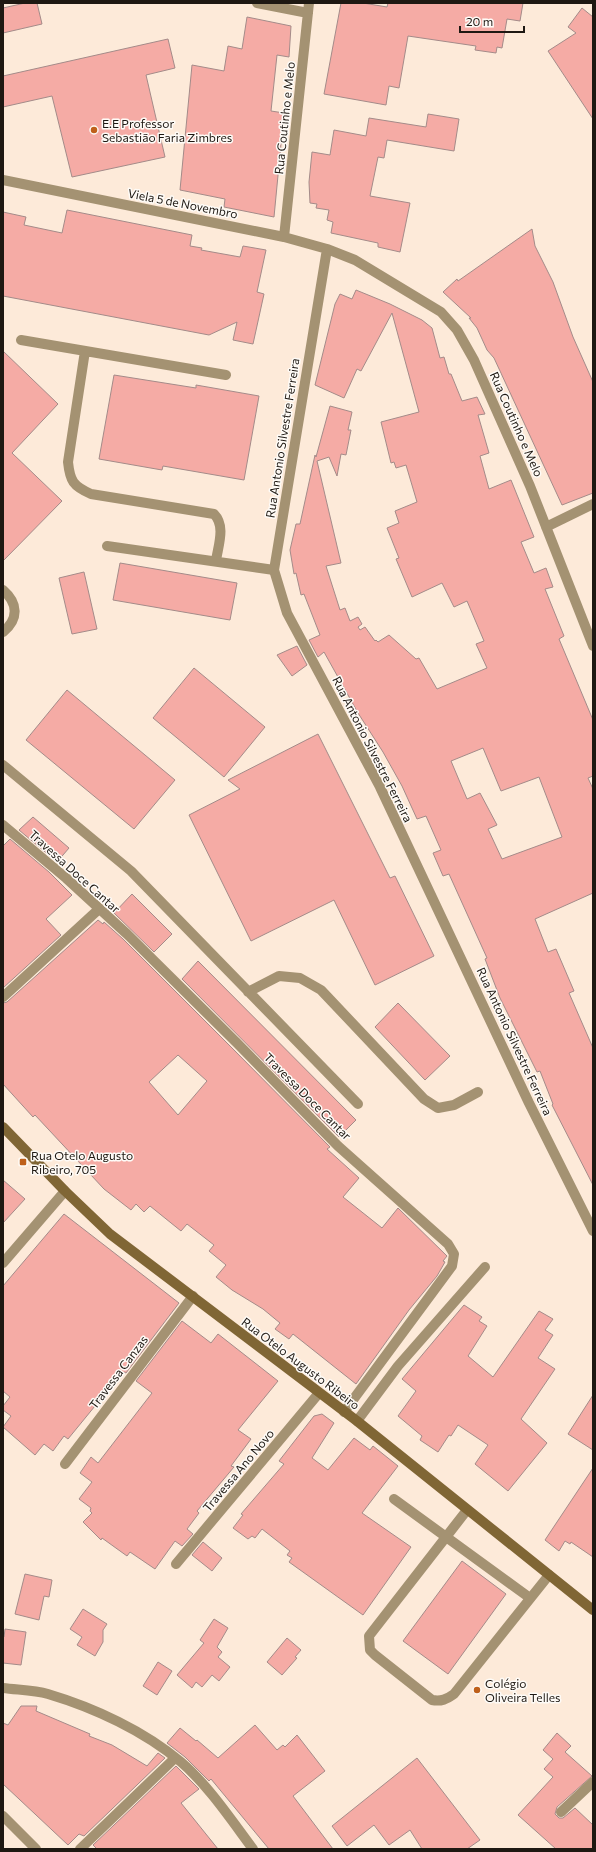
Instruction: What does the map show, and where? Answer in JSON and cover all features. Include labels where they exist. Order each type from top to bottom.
[{"type":"street","points":[[257,3],[308,8]]},
{"type":"street","name":"Rua Coutinho e Melo","points":[[284,236],[308,8]]},
{"type":"street","name":"Viela 5 de Novembro","points":[[3,180],[284,236],[327,249],[355,260]]},
{"type":"street","name":"Rua Antonio Silvestre Ferreira","points":[[327,249],[274,570],[287,613],[380,787],[530,1103],[593,1231]]},
{"type":"street","name":"Rua Coutinho e Melo","points":[[355,260],[441,312],[457,330],[478,366],[530,486],[593,646]]},
{"type":"street","points":[[21,340],[226,375]]},
{"type":"street","points":[[85,351],[68,462],[70,477],[79,489],[91,494],[214,514],[219,518],[221,528],[216,561]]},
{"type":"street","points":[[546,527],[593,504]]},
{"type":"street","points":[[107,546],[274,570]]},
{"type":"street","points":[[3,590],[15,606],[15,615],[10,627],[3,632]]},
{"type":"street","points":[[3,765],[131,871],[358,1104]]},
{"type":"street","name":"Travessa Doce Cantar","points":[[3,825],[60,873],[127,934],[338,1146],[435,1231],[448,1244],[454,1254],[452,1266],[344,1412]]},
{"type":"street","points":[[3,996],[99,909]]},
{"type":"street","points":[[248,992],[279,976],[300,978],[321,990],[424,1099],[438,1108],[454,1105],[478,1092]]},
{"type":"street","name":"Rua Otelo Augusto Ribeiro","points":[[3,1127],[65,1192],[110,1234],[357,1422],[593,1610]]},
{"type":"street","points":[[3,1263],[65,1192]]},
{"type":"street","points":[[357,1422],[398,1366],[485,1267]]},
{"type":"street","name":"Travessa Canzas","points":[[65,1464],[193,1296]]},
{"type":"street","name":"Travessa Ano Novo","points":[[176,1564],[319,1393]]},
{"type":"street","points":[[394,1499],[530,1598]]},
{"type":"street","points":[[467,1510],[369,1636],[368,1641],[370,1650],[375,1655],[432,1700],[438,1701],[454,1694],[549,1575]]},
{"type":"street","points":[[3,1688],[47,1694],[93,1711],[144,1736],[181,1762],[212,1796],[253,1849]]},
{"type":"street","points":[[80,1849],[175,1758]]},
{"type":"street","points":[[561,1812],[593,1782]]},
{"type":"street","points":[[3,1816],[36,1849]]},
{"type":"building","points":[[25,3],[37,3],[42,24],[3,33],[3,8]]},
{"type":"building","points":[[341,3],[363,3],[387,7],[388,3],[523,3],[520,21],[507,19],[502,48],[497,47],[496,53],[475,50],[476,46],[408,36],[399,88],[389,86],[386,105],[324,94]]},
{"type":"building","points":[[582,8],[593,17],[593,119],[548,51],[576,33],[568,27]]},
{"type":"building","points":[[247,17],[291,26],[289,57],[277,55],[271,111],[284,113],[274,217],[224,207],[225,199],[180,190],[192,65],[224,71],[228,46],[242,49]]},
{"type":"building","points":[[168,39],[175,68],[146,75],[165,157],[72,177],[52,96],[3,107],[3,76]]},
{"type":"building","points":[[428,114],[459,119],[454,151],[387,140],[384,158],[378,157],[370,196],[410,203],[400,252],[378,247],[378,243],[331,233],[333,222],[327,220],[329,210],[316,208],[317,204],[310,203],[309,182],[312,152],[330,155],[334,130],[366,136],[369,118],[426,127]]},
{"type":"building","points":[[67,210],[192,235],[190,246],[202,248],[201,250],[240,257],[243,246],[266,250],[257,292],[264,294],[253,344],[233,340],[237,322],[209,335],[3,296],[3,212],[26,217],[24,225],[62,233]]},
{"type":"building","points":[[532,229],[535,246],[553,282],[573,337],[593,382],[593,493],[562,505],[494,358],[487,350],[477,328],[469,318],[471,318],[443,292],[457,279],[458,281]]},
{"type":"building","points":[[356,290],[390,304],[422,320],[432,328],[440,358],[444,357],[449,374],[451,374],[462,401],[477,397],[485,414],[478,415],[489,453],[480,456],[489,489],[511,480],[534,537],[521,542],[534,573],[546,568],[553,587],[545,589],[564,636],[559,639],[593,720],[593,776],[588,778],[593,789],[593,893],[535,919],[548,952],[556,949],[574,991],[569,993],[593,1048],[593,1185],[552,1105],[553,1104],[540,1071],[537,1072],[500,998],[485,959],[487,958],[449,874],[443,876],[433,853],[441,850],[426,816],[417,819],[402,786],[383,752],[358,713],[324,652],[318,657],[309,640],[320,635],[304,594],[301,595],[296,573],[294,574],[290,550],[296,524],[300,524],[315,455],[316,457],[330,406],[352,412],[348,430],[351,430],[346,455],[341,454],[337,476],[329,457],[317,461],[341,563],[326,566],[340,610],[345,608],[350,621],[358,617],[362,624],[358,627],[360,630],[365,627],[375,641],[376,640],[378,642],[389,635],[416,659],[419,658],[437,689],[487,668],[476,644],[484,641],[467,601],[454,607],[442,583],[412,597],[396,559],[399,558],[387,528],[399,523],[395,511],[417,502],[406,465],[396,468],[394,462],[391,463],[381,422],[419,412],[392,313],[361,371],[357,369],[344,398],[315,385],[335,304],[340,294],[352,299]],"holes":[[[483,748],[501,791],[539,777],[562,837],[502,859],[488,829],[497,825],[480,793],[467,799],[451,761]]]},
{"type":"building","points":[[3,351],[58,404],[12,453],[62,501],[3,561]]},
{"type":"building","points":[[114,375],[196,388],[196,385],[259,396],[244,480],[163,466],[162,470],[99,459]]},
{"type":"building","points":[[120,563],[237,583],[230,620],[113,600]]},
{"type":"building","points":[[84,572],[97,629],[72,634],[59,578]]},
{"type":"building","points":[[297,646],[307,665],[292,676],[277,655]]},
{"type":"building","points":[[194,668],[265,727],[224,777],[153,718]]},
{"type":"building","points":[[67,690],[175,780],[134,829],[26,740]]},
{"type":"building","points":[[318,734],[390,878],[395,876],[434,956],[375,985],[334,900],[251,941],[189,815],[240,789],[228,780]]},
{"type":"building","points":[[33,817],[69,848],[57,862],[19,830]]},
{"type":"building","points":[[10,839],[49,872],[72,895],[46,919],[61,935],[3,988],[3,846]]},
{"type":"building","points":[[132,894],[172,934],[154,952],[114,913]]},
{"type":"building","points":[[98,920],[103,924],[104,922],[123,939],[330,1147],[327,1149],[359,1178],[343,1197],[382,1228],[398,1208],[447,1256],[443,1261],[445,1262],[437,1276],[409,1310],[356,1384],[293,1334],[289,1339],[275,1329],[280,1323],[263,1309],[232,1290],[216,1277],[226,1265],[209,1251],[214,1245],[187,1224],[181,1231],[150,1206],[144,1212],[136,1204],[131,1210],[104,1189],[35,1115],[33,1117],[3,1084],[3,1003],[7,1002]],"holes":[[[178,1055],[207,1081],[178,1115],[149,1082]]]},
{"type":"building","points":[[198,961],[356,1120],[339,1137],[182,979]]},
{"type":"building","points":[[398,1003],[450,1056],[425,1080],[375,1027]]},
{"type":"building","points":[[3,1180],[25,1199],[3,1223]]},
{"type":"building","points":[[64,1214],[179,1303],[126,1373],[124,1372],[113,1384],[68,1439],[64,1436],[53,1451],[44,1444],[35,1455],[3,1427],[11,1416],[3,1410],[3,1406],[10,1397],[3,1391],[3,1286]]},
{"type":"building","points":[[464,1305],[482,1317],[479,1321],[487,1326],[468,1356],[493,1377],[539,1311],[553,1319],[545,1330],[553,1335],[538,1358],[555,1369],[521,1419],[547,1443],[508,1491],[475,1464],[488,1445],[458,1425],[451,1436],[449,1435],[438,1452],[420,1440],[422,1436],[398,1416],[416,1391],[402,1379]]},
{"type":"building","points":[[182,1321],[211,1343],[218,1334],[278,1381],[238,1430],[251,1439],[231,1466],[234,1467],[197,1511],[199,1513],[187,1529],[193,1534],[182,1546],[175,1541],[155,1569],[130,1552],[127,1556],[102,1538],[101,1540],[83,1522],[92,1513],[90,1511],[91,1508],[79,1499],[92,1482],[80,1473],[91,1457],[98,1463],[152,1393],[136,1381]]},
{"type":"building","points":[[593,1395],[593,1450],[568,1434]]},
{"type":"building","points":[[322,1414],[334,1423],[312,1458],[328,1470],[354,1438],[370,1450],[373,1446],[398,1466],[362,1513],[411,1547],[363,1615],[289,1562],[292,1558],[287,1555],[290,1551],[262,1529],[255,1538],[252,1536],[248,1539],[233,1528],[243,1515],[241,1514],[284,1464],[279,1461],[314,1416]]},
{"type":"building","points":[[593,1468],[593,1557],[571,1542],[570,1544],[565,1541],[559,1551],[545,1540]]},
{"type":"building","points":[[203,1542],[222,1558],[212,1571],[192,1555]]},
{"type":"building","points":[[462,1561],[506,1594],[448,1674],[403,1641]]},
{"type":"building","points":[[25,1574],[52,1580],[49,1597],[44,1596],[39,1620],[15,1614]]},
{"type":"building","points":[[83,1609],[107,1624],[103,1630],[103,1642],[95,1656],[77,1645],[82,1637],[70,1629]]},
{"type":"building","points":[[214,1619],[228,1628],[217,1647],[222,1652],[218,1657],[230,1667],[219,1681],[212,1675],[202,1687],[196,1682],[192,1688],[177,1675],[204,1643],[200,1640]]},
{"type":"building","points":[[5,1629],[26,1632],[21,1665],[3,1663],[3,1637]]},
{"type":"building","points":[[287,1638],[301,1650],[295,1657],[297,1658],[282,1675],[267,1662]]},
{"type":"building","points":[[158,1662],[172,1671],[157,1695],[143,1686]]},
{"type":"building","points":[[21,1706],[37,1706],[36,1711],[90,1734],[89,1736],[112,1745],[147,1766],[158,1753],[165,1758],[84,1836],[79,1834],[68,1845],[3,1784],[3,1723],[8,1725]]},
{"type":"building","points":[[255,1725],[277,1750],[283,1745],[285,1747],[297,1735],[325,1771],[293,1796],[333,1849],[269,1849],[211,1779],[209,1781],[185,1757],[167,1743],[180,1728],[218,1758]]},
{"type":"building","points":[[557,1733],[571,1746],[565,1752],[592,1776],[557,1807],[555,1814],[559,1818],[563,1818],[575,1808],[593,1825],[593,1849],[556,1849],[518,1815],[553,1777],[544,1769],[553,1759],[543,1750]]},
{"type":"building","points":[[417,1758],[480,1840],[467,1849],[422,1849],[410,1830],[389,1845],[374,1825],[347,1846],[332,1826]]},
{"type":"building","points":[[176,1766],[199,1789],[181,1803],[218,1849],[97,1849],[93,1845]]},
{"type":"place","name":"E.E Professor Sebastião Faria Zimbres","points":[[94,130]]},
{"type":"place","name":"Rua Otelo Augusto Ribeiro, 705","points":[[23,1162]]},
{"type":"place","name":"Colégio Oliveira Telles","points":[[477,1690]]}]
